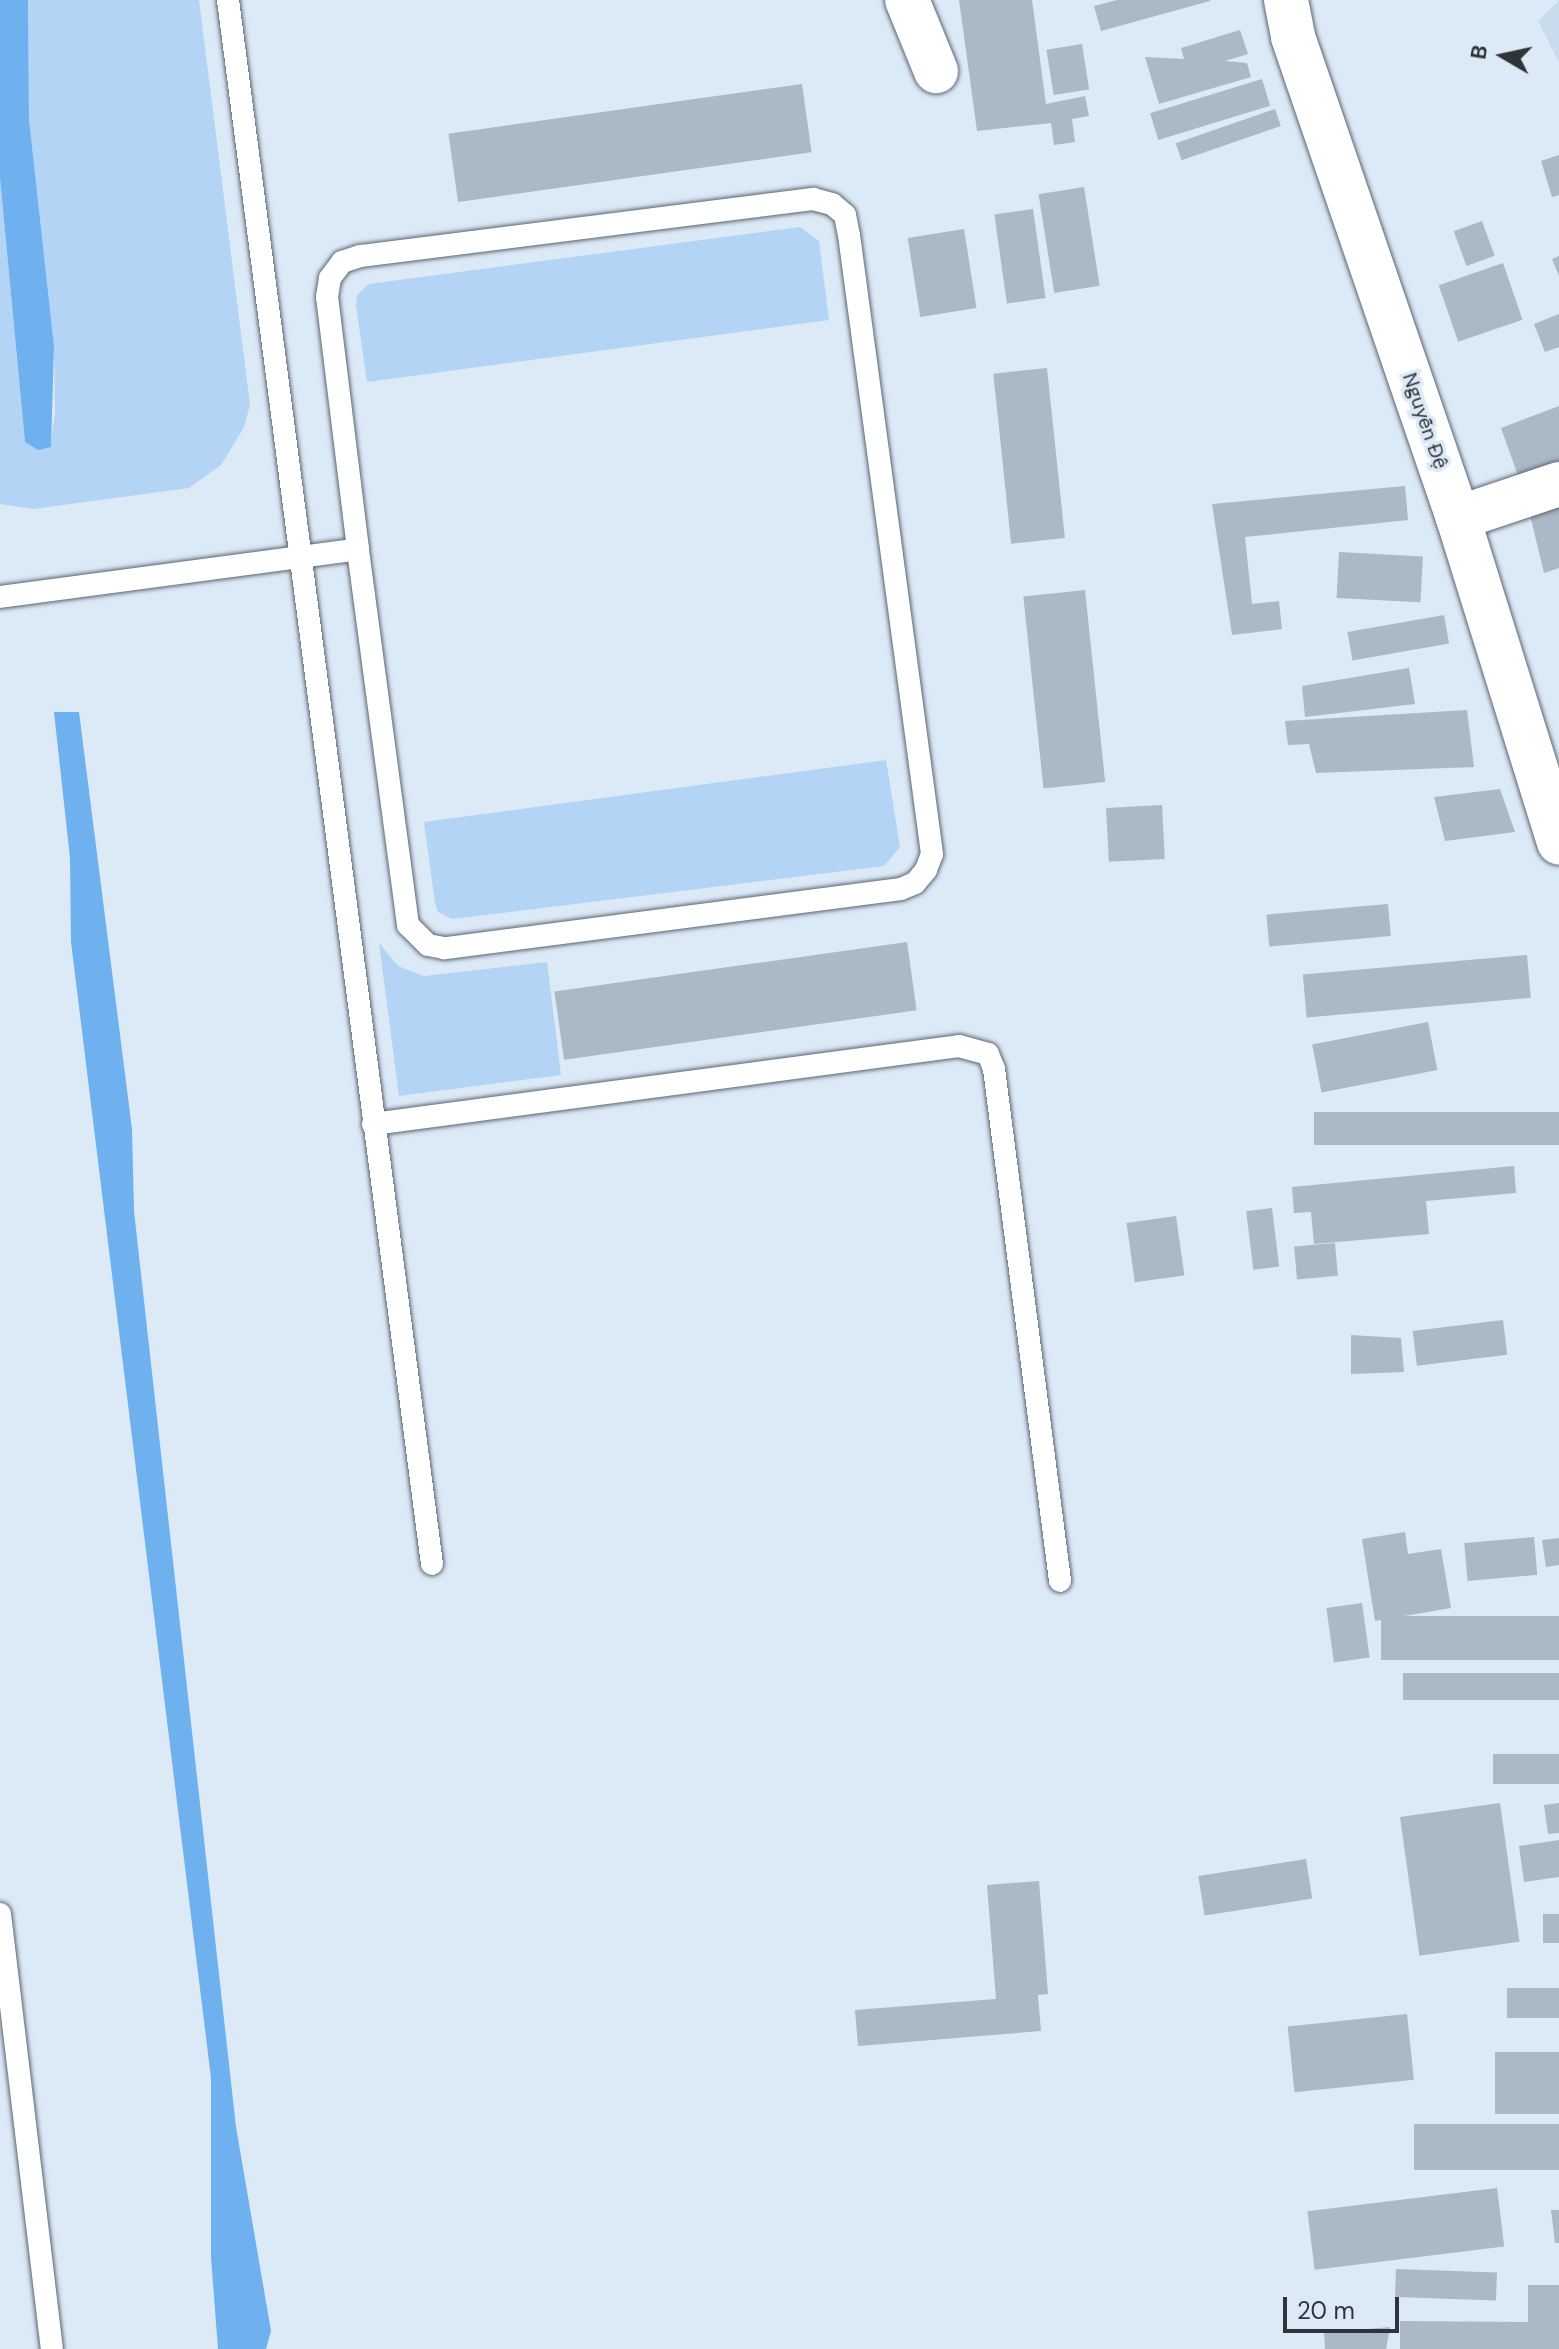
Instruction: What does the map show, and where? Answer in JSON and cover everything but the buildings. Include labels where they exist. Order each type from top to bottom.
[{"type":"street","points":[[907,0],[936,71]]},
{"type":"street","name":"Nguyễn Đệ","points":[[1286,0],[1293,37],[1458,518],[1556,824]]},
{"type":"street","points":[[1458,518],[1559,484]]},
{"type":"lane","points":[[228,0],[297,557],[432,1564]]},
{"type":"lane","points":[[813,199],[832,204],[845,215],[849,235],[932,854],[926,870],[901,889],[444,948],[428,945],[408,925],[358,549],[327,297],[330,278],[342,262],[813,199]]},
{"type":"lane","points":[[0,597],[358,549]]},
{"type":"lane","points":[[373,1124],[959,1046],[988,1054],[994,1069],[1060,1581]]},
{"type":"lane","points":[[0,1914],[52,2349]]},
{"type":"shaded area","points":[[28,0],[199,0],[250,405],[244,427],[221,465],[189,488],[33,509],[0,504],[0,178],[25,442],[50,447],[55,413],[54,346],[29,119]]},
{"type":"shaded area","points":[[1559,0],[1559,63],[1538,21]]},
{"type":"shaded area","points":[[800,227],[819,241],[829,320],[367,382],[356,305],[357,295],[369,284]]},
{"type":"shaded area","points":[[886,760],[900,847],[884,866],[452,919],[438,912],[435,903],[424,822]]},
{"type":"shaded area","points":[[379,943],[398,966],[424,976],[547,962],[561,1075],[399,1096]]},
{"type":"water","points":[[0,0],[28,0],[29,119],[54,346],[51,447],[38,450],[25,442],[0,178]]},
{"type":"water","points":[[54,712],[79,712],[132,1129],[134,1211],[236,2127],[271,2331],[266,2349],[218,2349],[211,2257],[211,2078],[71,942],[70,858]]}]
